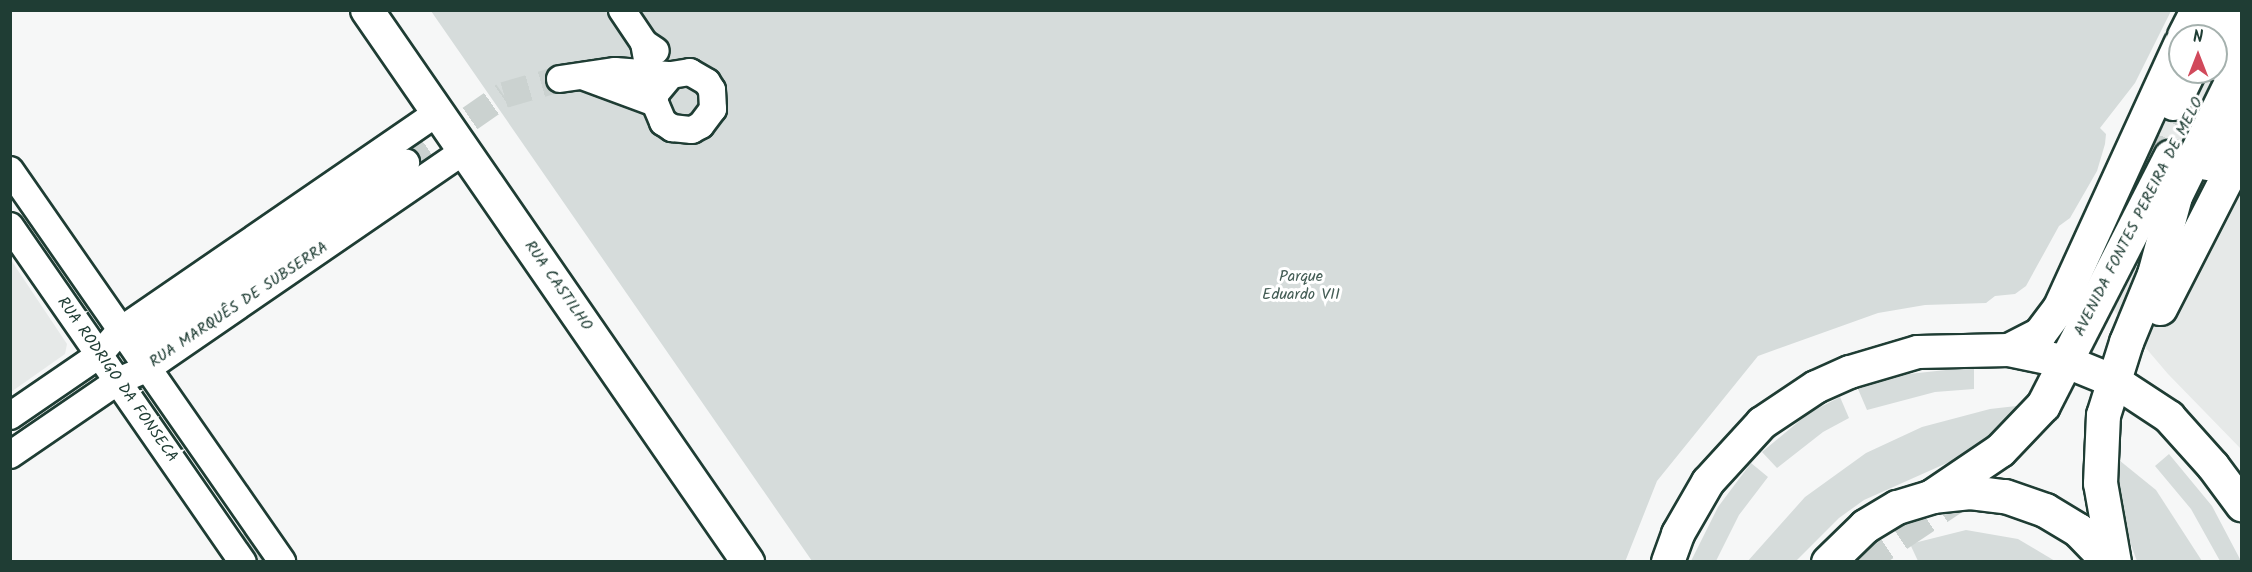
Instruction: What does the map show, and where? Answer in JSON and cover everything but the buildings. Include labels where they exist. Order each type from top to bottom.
[{"type":"main road","points":[[2212,24],[2218,10]]},
{"type":"main road","points":[[2228,38],[2241,11]]},
{"type":"main road","points":[[2114,561],[2101,501],[2098,461],[2101,425],[2116,382],[2126,342],[2160,258],[2175,196],[2241,60]]},
{"type":"main road","name":"AVENIDA FONTES PEREIRA DE MELO","points":[[2173,103],[2182,84]]},
{"type":"main road","name":"AVENIDA FONTES PEREIRA DE MELO","points":[[1932,496],[1962,479],[2013,437],[2043,405],[2067,363],[2206,84]]},
{"type":"main road","points":[[2207,163],[2241,90]]},
{"type":"main road","points":[[2116,382],[2139,349],[2241,148]]},
{"type":"main road","points":[[1828,561],[1851,537],[1881,516],[1932,496],[1970,492],[2027,502],[2078,530],[2109,561]]},
{"type":"street","name":"RUA CASTILHO","points":[[368,10],[748,561]]},
{"type":"street","points":[[622,10],[644,42],[665,83]]},
{"type":"street","points":[[2190,24],[2197,10]]},
{"type":"street","points":[[644,42],[665,83]]},
{"type":"street","points":[[572,78],[615,71],[665,83]]},
{"type":"street","points":[[2009,350],[2040,334],[2059,309],[2168,71]]},
{"type":"street","name":"RUA MARQUÊS DE SUBSERRA","points":[[10,455],[118,381],[135,349],[438,112]]},
{"type":"street","name":"RUA MARQUÊS DE SUBSERRA","points":[[10,416],[99,355],[135,349],[465,150]]},
{"type":"street","name":"RUA MARQUÊS DE SUBSERRA","points":[[135,349],[406,163]]},
{"type":"street","name":"RUA RODRIGO DA FONSECA","points":[[10,170],[282,561]]},
{"type":"street","name":"RUA RODRIGO DA FONSECA","points":[[10,226],[243,561]]},
{"type":"street","points":[[1668,561],[1693,505],[1722,462],[1762,423],[1787,405],[1833,379],[1891,358],[1961,348],[2009,350],[2067,363],[2116,382],[2169,417],[2213,466],[2241,505]]},
{"type":"street","points":[[224,534],[250,515]]},
{"type":"shaded area","points":[[2189,11],[2241,11],[2241,449],[2168,374],[2070,259],[2168,55],[2168,84],[2228,84],[2228,24],[2183,24]]},
{"type":"shaded area","points":[[11,260],[67,344],[65,354],[11,392]]},
{"type":"green space","name":"Parque Eduardo VII","points":[[431,11],[2171,11],[2135,83],[2100,128],[2106,134],[2097,171],[2070,218],[2059,226],[2026,286],[2015,294],[1995,296],[1986,303],[1925,305],[1878,313],[1758,356],[1657,481],[1625,562],[812,561]]},
{"type":"green space","points":[[1974,367],[1974,389],[1935,392],[1867,410],[1858,389],[1899,375]]},
{"type":"green space","points":[[1840,397],[1849,418],[1823,432],[1777,468],[1762,452],[1809,413]]},
{"type":"green space","points":[[2025,405],[1994,433],[1956,459],[1864,500],[1839,518],[1796,561],[1747,562],[1805,497],[1866,453],[1922,427],[1990,409]]},
{"type":"green space","points":[[2169,454],[2212,506],[2241,561],[2220,561],[2191,509],[2155,466]]},
{"type":"green space","points":[[2114,456],[2156,490],[2202,561],[2137,561],[2118,510]]},
{"type":"green space","points":[[1751,463],[1768,477],[1739,515],[1716,561],[1691,561],[1718,507]]},
{"type":"green space","points":[[1966,530],[2018,539],[2055,561],[1918,561],[1910,544]]},
{"type":"green space","points":[[247,531],[273,561],[251,561],[239,536]]},
{"type":"tunnel","points":[[406,163],[504,95],[560,79]]},
{"type":"tunnel","points":[[2082,297],[2173,103]]},
{"type":"tunnel","points":[[1857,562],[1962,492]]}]
